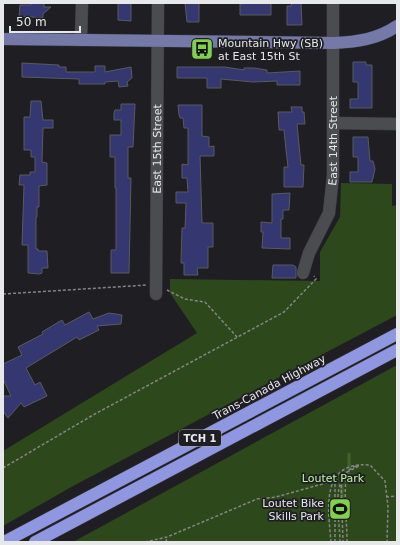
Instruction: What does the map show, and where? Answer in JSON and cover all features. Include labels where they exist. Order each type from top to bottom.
[{"type":"highway","name":"Trans-Canada Highway","points":[[4,542],[397,334]]},
{"type":"highway","name":"TCH 1","points":[[35,542],[397,350]]},
{"type":"main road","points":[[3,39],[334,43],[362,41],[395,30]]},
{"type":"street","points":[[81,40],[82,3]]},
{"type":"street","name":"East 15th Street","points":[[155,289],[158,3]]},
{"type":"street","name":"East 14th Street","points":[[305,268],[309,253],[329,212],[333,176],[333,3]]},
{"type":"street","points":[[334,123],[397,124]]},
{"type":"path","points":[[3,468],[92,415],[284,312],[316,279],[305,268]]},
{"type":"path","points":[[3,294],[155,289],[185,299],[204,302],[237,337]]},
{"type":"path","points":[[340,542],[339,505],[341,479],[348,469],[361,464]]},
{"type":"path","points":[[347,542],[344,502],[347,472],[361,464]]},
{"type":"path","points":[[331,542],[328,496],[332,484],[339,474],[351,466],[361,464],[370,465],[385,481],[388,507],[387,542]]},
{"type":"path","points":[[335,542],[335,484],[339,474]]},
{"type":"path","points":[[145,542],[168,537],[257,499],[276,497],[326,483],[332,477]]},
{"type":"path","points":[[341,479],[343,542]]},
{"type":"path","points":[[386,497],[397,496]]},
{"type":"path","points":[[166,542],[168,537]]},
{"type":"green space","points":[[341,183],[392,184],[392,206],[397,205],[397,315],[73,486],[3,526],[3,451],[197,333],[170,293],[170,279],[320,281],[320,252],[340,217]]},
{"type":"green space","name":"Loutet Park","points":[[397,365],[397,542],[73,542]]},
{"type":"building","points":[[34,3],[44,3],[44,7],[51,7],[43,14],[43,18],[19,16],[20,5],[30,5]]},
{"type":"building","points":[[118,3],[131,3],[131,21],[118,20]]},
{"type":"building","points":[[185,3],[199,3],[199,22],[187,22]]},
{"type":"building","points":[[271,3],[271,15],[240,15],[240,4]]},
{"type":"building","points":[[292,3],[301,3],[302,25],[287,25],[287,6],[291,6]]},
{"type":"building","points":[[353,62],[366,62],[366,65],[372,65],[372,108],[350,108],[350,99],[358,99],[358,82],[353,82]]},
{"type":"building","points":[[22,63],[59,65],[59,67],[66,67],[66,72],[95,72],[95,66],[105,66],[105,72],[131,67],[132,78],[127,82],[128,86],[119,87],[118,81],[105,82],[105,84],[79,84],[79,79],[22,77]]},
{"type":"building","points":[[177,67],[225,67],[244,70],[244,68],[254,68],[267,70],[267,73],[300,71],[300,85],[277,85],[277,81],[253,82],[221,79],[221,88],[207,88],[207,78],[177,78]]},
{"type":"building","points":[[31,101],[41,101],[43,120],[53,120],[53,128],[43,128],[42,162],[47,163],[47,185],[39,186],[39,207],[37,207],[36,217],[36,249],[38,249],[38,251],[47,251],[48,268],[42,268],[42,273],[39,274],[28,273],[28,245],[22,245],[24,185],[19,185],[20,175],[30,175],[30,172],[35,172],[35,157],[31,157],[31,150],[24,150],[24,117],[30,117]]},
{"type":"building","points":[[121,104],[135,104],[133,147],[128,147],[128,178],[131,178],[129,273],[111,273],[111,250],[116,250],[116,188],[115,157],[110,157],[110,135],[121,135],[121,120],[114,120],[114,113],[115,110],[121,110]]},
{"type":"building","points":[[178,105],[202,105],[202,136],[209,137],[209,147],[214,146],[214,156],[200,156],[202,223],[213,223],[213,247],[208,247],[208,268],[197,268],[198,275],[184,275],[184,263],[181,263],[182,228],[185,228],[186,203],[176,203],[176,192],[188,192],[187,178],[182,178],[182,164],[188,165],[188,128],[184,128],[183,118],[180,118],[179,115]]},
{"type":"building","points":[[291,107],[302,107],[302,112],[304,112],[305,124],[297,124],[301,165],[304,165],[303,187],[284,187],[284,167],[288,167],[284,130],[279,130],[278,112],[292,112]]},
{"type":"building","points":[[353,137],[368,137],[370,161],[373,161],[375,169],[372,182],[350,182],[350,172],[358,172],[358,157],[353,157]]},
{"type":"building","points":[[290,193],[289,210],[283,210],[283,219],[281,219],[281,238],[290,238],[290,249],[262,248],[263,232],[261,232],[261,222],[272,223],[272,194]]},
{"type":"building","points":[[273,265],[293,265],[296,267],[296,278],[272,278]]},
{"type":"building","points":[[89,312],[93,319],[109,313],[122,315],[121,324],[97,326],[99,330],[79,340],[77,337],[26,368],[35,385],[40,382],[47,396],[24,407],[21,403],[8,418],[3,411],[3,396],[11,396],[3,379],[3,364],[22,355],[18,347],[43,334],[42,332],[62,320],[65,325]]},
{"type":"waterway","points":[[349,454],[349,469]]},
{"type":"waterway","points":[[342,503],[342,481],[349,474]]},
{"type":"place","name":"Mountain Hwy (SB) at East 15th St","points":[[202,49]]},
{"type":"place","name":"Loutet Bike Skills Park","points":[[340,509]]}]
